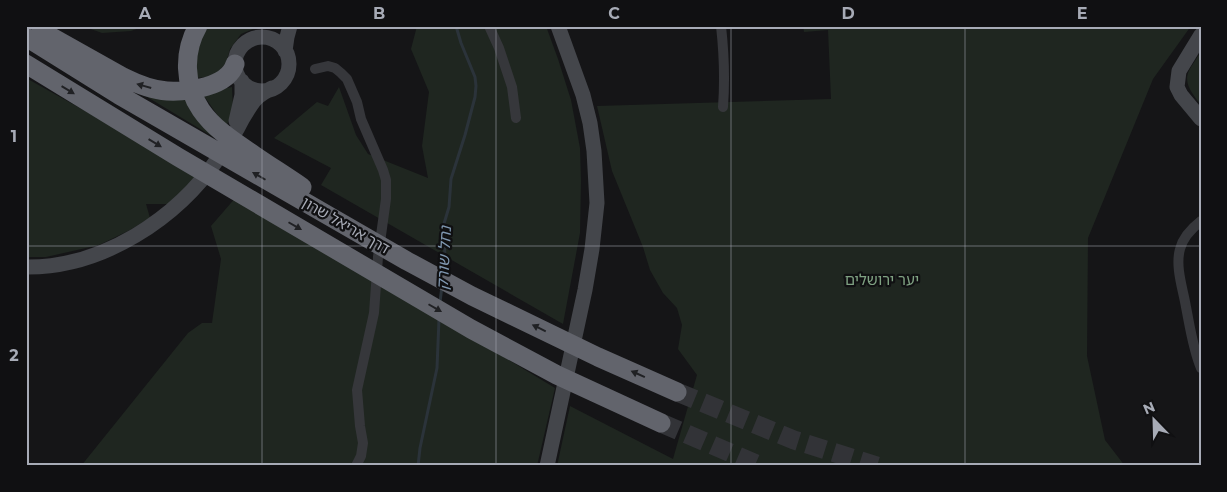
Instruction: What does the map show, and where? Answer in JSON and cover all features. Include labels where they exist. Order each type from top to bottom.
[{"type":"highway","points":[[32,26],[123,77],[135,83],[156,89],[179,91],[199,88],[216,83],[228,76],[234,69],[238,73]]},
{"type":"highway","points":[[198,26],[190,45],[187,64],[189,84],[196,102],[210,122],[240,146],[324,202],[407,261]]},
{"type":"highway","name":"דרך אריאל שרון","points":[[26,37],[119,95],[407,261],[472,296],[598,357],[677,392]]},
{"type":"highway","name":"דרך אריאל שרון","points":[[26,64],[113,118],[471,329],[534,363],[661,423]]},
{"type":"main road","points":[[264,37],[280,26]]},
{"type":"main road","points":[[26,267],[54,266],[87,257],[120,243],[148,227],[178,205],[216,162],[256,98],[282,81],[288,70],[286,51],[290,26]]},
{"type":"main road","points":[[547,466],[585,290],[597,203],[595,160],[590,123],[583,95],[558,26]]},
{"type":"main road","points":[[1201,35],[1179,71],[1177,87],[1181,95],[1201,119]]},
{"type":"main road","points":[[228,144],[240,106],[243,88],[238,73],[238,52],[244,44],[256,38],[264,37],[275,40],[286,51]]},
{"type":"main road","points":[[238,73],[250,88],[257,90],[272,88]]},
{"type":"street","points":[[489,26],[499,48],[512,87],[516,118]]},
{"type":"street","points":[[722,26],[724,59],[723,107]]},
{"type":"street","points":[[315,69],[328,66],[335,68],[347,79],[386,180],[386,199],[378,257],[374,313],[357,390],[363,443],[361,456],[356,466]]},
{"type":"street","points":[[1201,221],[1189,232],[1182,243],[1179,250],[1179,267],[1190,328],[1201,368]]},
{"type":"green space","points":[[87,26],[145,26],[131,31],[102,33]]},
{"type":"green space","points":[[207,26],[260,26],[241,34],[230,49],[226,63],[217,73],[196,78],[196,53]]},
{"type":"green space","points":[[417,26],[546,26],[571,100],[580,148],[580,233],[563,324],[321,185],[331,168],[274,138],[317,102],[328,106],[339,87],[356,135],[368,154],[428,178],[422,146],[429,92],[411,49]]},
{"type":"green space","name":"יער ירושלים","points":[[803,26],[1191,26],[1153,79],[1088,238],[1087,356],[1105,440],[1125,466],[557,466],[570,406],[673,459],[697,375],[678,349],[682,325],[677,308],[663,293],[650,270],[643,247],[612,171],[597,106],[831,99],[828,30],[804,32]]},
{"type":"green space","points":[[1201,52],[1201,105],[1190,90],[1187,77]]},
{"type":"green space","points":[[26,78],[198,174],[171,204],[146,204],[150,218],[99,245],[46,257],[26,257]]},
{"type":"green space","points":[[129,86],[189,98],[220,141]]},
{"type":"green space","points":[[232,87],[233,109],[227,125],[218,116],[202,93]]},
{"type":"green space","points":[[237,196],[555,388],[537,466],[81,466],[188,333],[202,323],[212,323],[221,259],[211,226]]},
{"type":"waterway","name":"נחל שורק","points":[[443,272],[445,255],[443,227],[449,207],[451,179],[465,135],[476,86],[475,77],[456,26]]},
{"type":"waterway","name":"נחל שורק","points":[[440,302],[442,286]]},
{"type":"waterway","name":"נחל שורק","points":[[418,466],[437,368],[439,319]]},
{"type":"tunnel","points":[[677,392],[794,440],[877,466]]},
{"type":"tunnel","points":[[661,423],[761,466]]}]
